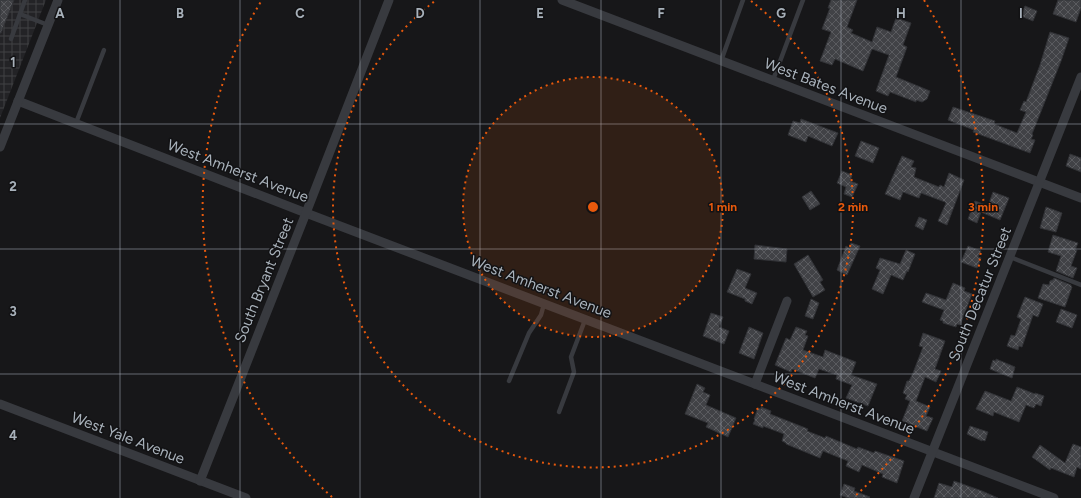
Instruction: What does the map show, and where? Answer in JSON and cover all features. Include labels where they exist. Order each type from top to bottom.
[{"type":"street","points":[[0,147],[58,0]]},
{"type":"street","name":"South Bryant Street","points":[[200,480],[389,0]]},
{"type":"street","name":"West Bates Avenue","points":[[562,0],[1081,198]]},
{"type":"street","name":"South Decatur Street","points":[[914,498],[1081,77]]},
{"type":"street","name":"West Amherst Avenue","points":[[18,101],[306,213],[1054,498]]},
{"type":"street","points":[[755,384],[787,301]]},
{"type":"street","name":"West Yale Avenue","points":[[0,404],[246,498]]},
{"type":"lane","points":[[11,39],[26,0]]},
{"type":"lane","points":[[721,61],[743,0]]},
{"type":"lane","points":[[773,80],[803,0]]},
{"type":"lane","points":[[20,14],[48,25]]},
{"type":"lane","points":[[76,124],[104,50]]},
{"type":"lane","points":[[1010,257],[1081,285]]},
{"type":"lane","points":[[509,381],[529,333],[541,315],[544,304]]},
{"type":"lane","points":[[559,412],[574,372],[571,357],[586,319]]},
{"type":"shaded area","points":[[0,0],[46,0],[0,118]]},
{"type":"building","points":[[0,0],[14,0],[1,33],[0,33]]},
{"type":"building","points":[[831,0],[857,0],[847,27],[853,30],[851,33],[872,42],[877,27],[891,32],[896,18],[911,23],[903,45],[907,47],[896,77],[930,91],[927,99],[922,102],[916,100],[916,102],[890,92],[888,96],[876,91],[889,55],[872,49],[863,71],[835,59],[832,65],[820,61],[831,32],[822,29],[830,8],[828,8]]},
{"type":"building","points":[[1058,0],[1081,0],[1081,8],[1076,22],[1053,14]]},
{"type":"building","points":[[1025,6],[1037,11],[1033,21],[1021,16]]},
{"type":"building","points":[[1050,32],[1069,38],[1032,134],[1031,139],[1035,140],[1030,153],[973,132],[974,130],[948,120],[953,107],[995,121],[994,124],[1017,133],[1026,112],[1020,110],[1024,101],[1026,102],[1040,65]]},
{"type":"building","points":[[801,119],[838,133],[832,146],[808,136],[806,142],[788,135],[793,121],[800,123]]},
{"type":"building","points":[[861,141],[879,148],[873,163],[855,156]]},
{"type":"building","points":[[1070,154],[1081,158],[1081,172],[1066,166]]},
{"type":"building","points":[[902,156],[914,161],[911,167],[916,168],[914,177],[939,187],[940,185],[944,187],[949,173],[964,180],[947,225],[938,221],[946,203],[945,202],[921,193],[919,198],[903,192],[900,200],[885,194]]},
{"type":"building","points":[[842,171],[852,175],[850,181],[858,184],[852,197],[844,194],[846,187],[837,183]]},
{"type":"building","points":[[811,191],[820,204],[810,210],[802,197]]},
{"type":"building","points":[[993,192],[1009,198],[1000,220],[981,212],[977,223],[968,219],[975,201],[988,206]]},
{"type":"building","points":[[1046,207],[1062,213],[1056,232],[1040,228]]},
{"type":"building","points":[[919,217],[927,220],[923,230],[915,226]]},
{"type":"building","points":[[1053,235],[1078,243],[1071,266],[1077,268],[1073,278],[1056,271],[1061,256],[1048,252]]},
{"type":"building","points":[[851,243],[860,246],[847,275],[837,270],[846,246],[849,248]]},
{"type":"building","points":[[755,245],[787,249],[786,262],[754,259]]},
{"type":"building","points":[[968,246],[981,251],[978,257],[981,258],[977,268],[961,262]]},
{"type":"building","points":[[906,250],[915,254],[903,280],[891,275],[883,294],[872,289],[880,270],[876,268],[880,258],[900,264]]},
{"type":"building","points":[[808,255],[823,280],[820,282],[825,290],[813,297],[794,264]]},
{"type":"building","points":[[737,269],[751,274],[745,288],[757,293],[752,304],[745,301],[745,299],[727,292]]},
{"type":"building","points":[[1054,278],[1071,285],[1072,287],[1065,307],[1038,298],[1043,284],[1049,285],[1050,281]]},
{"type":"building","points":[[953,283],[965,288],[964,291],[972,294],[960,325],[957,324],[956,327],[943,323],[943,321],[940,320],[944,310],[922,302],[926,293],[946,300]]},
{"type":"building","points":[[1025,297],[1043,304],[1038,317],[1033,315],[1022,347],[1019,346],[1018,350],[1007,346],[1011,335],[1015,336],[1021,319],[1017,317]]},
{"type":"building","points":[[811,299],[819,303],[813,319],[805,316]]},
{"type":"building","points":[[1061,309],[1077,315],[1072,328],[1056,322]]},
{"type":"building","points":[[711,313],[723,317],[719,327],[729,331],[724,344],[703,336]]},
{"type":"building","points":[[749,327],[763,333],[754,359],[739,353]]},
{"type":"building","points":[[796,327],[807,331],[805,335],[808,336],[803,350],[823,357],[825,350],[856,362],[851,375],[877,384],[868,406],[846,398],[852,385],[836,379],[837,375],[819,369],[815,378],[792,369],[791,372],[775,365],[786,338],[790,340]]},
{"type":"building","points":[[923,333],[945,341],[935,369],[941,371],[936,382],[925,377],[916,401],[930,407],[926,416],[933,418],[927,431],[902,421],[910,401],[905,399],[907,395],[903,393],[923,347],[919,346]]},
{"type":"building","points":[[996,359],[1015,367],[1012,378],[990,369],[993,360],[996,361]]},
{"type":"building","points":[[697,384],[705,388],[703,392],[710,395],[706,405],[736,418],[728,437],[706,427],[708,423],[685,414]]},
{"type":"building","points":[[1017,387],[1044,396],[1041,406],[1036,404],[1034,408],[1026,405],[1019,422],[994,412],[993,416],[976,409],[985,391],[1011,401]]},
{"type":"building","points":[[761,407],[771,411],[770,414],[808,429],[807,431],[825,438],[826,436],[857,449],[858,447],[874,453],[875,451],[904,461],[897,483],[882,477],[883,474],[862,465],[859,472],[846,466],[848,461],[823,451],[820,458],[786,444],[782,441],[784,434],[753,424],[758,408],[761,409]]},
{"type":"building","points":[[970,426],[988,432],[985,441],[967,434]]},
{"type":"building","points":[[1073,444],[1081,447],[1081,469],[1077,467],[1074,477],[1051,468],[1050,470],[1032,457],[1040,445],[1065,463]]},
{"type":"building","points":[[954,481],[998,498],[934,498],[939,483],[952,487]]},
{"type":"building","points":[[844,484],[855,488],[854,491],[870,497],[848,498],[840,495]]}]
